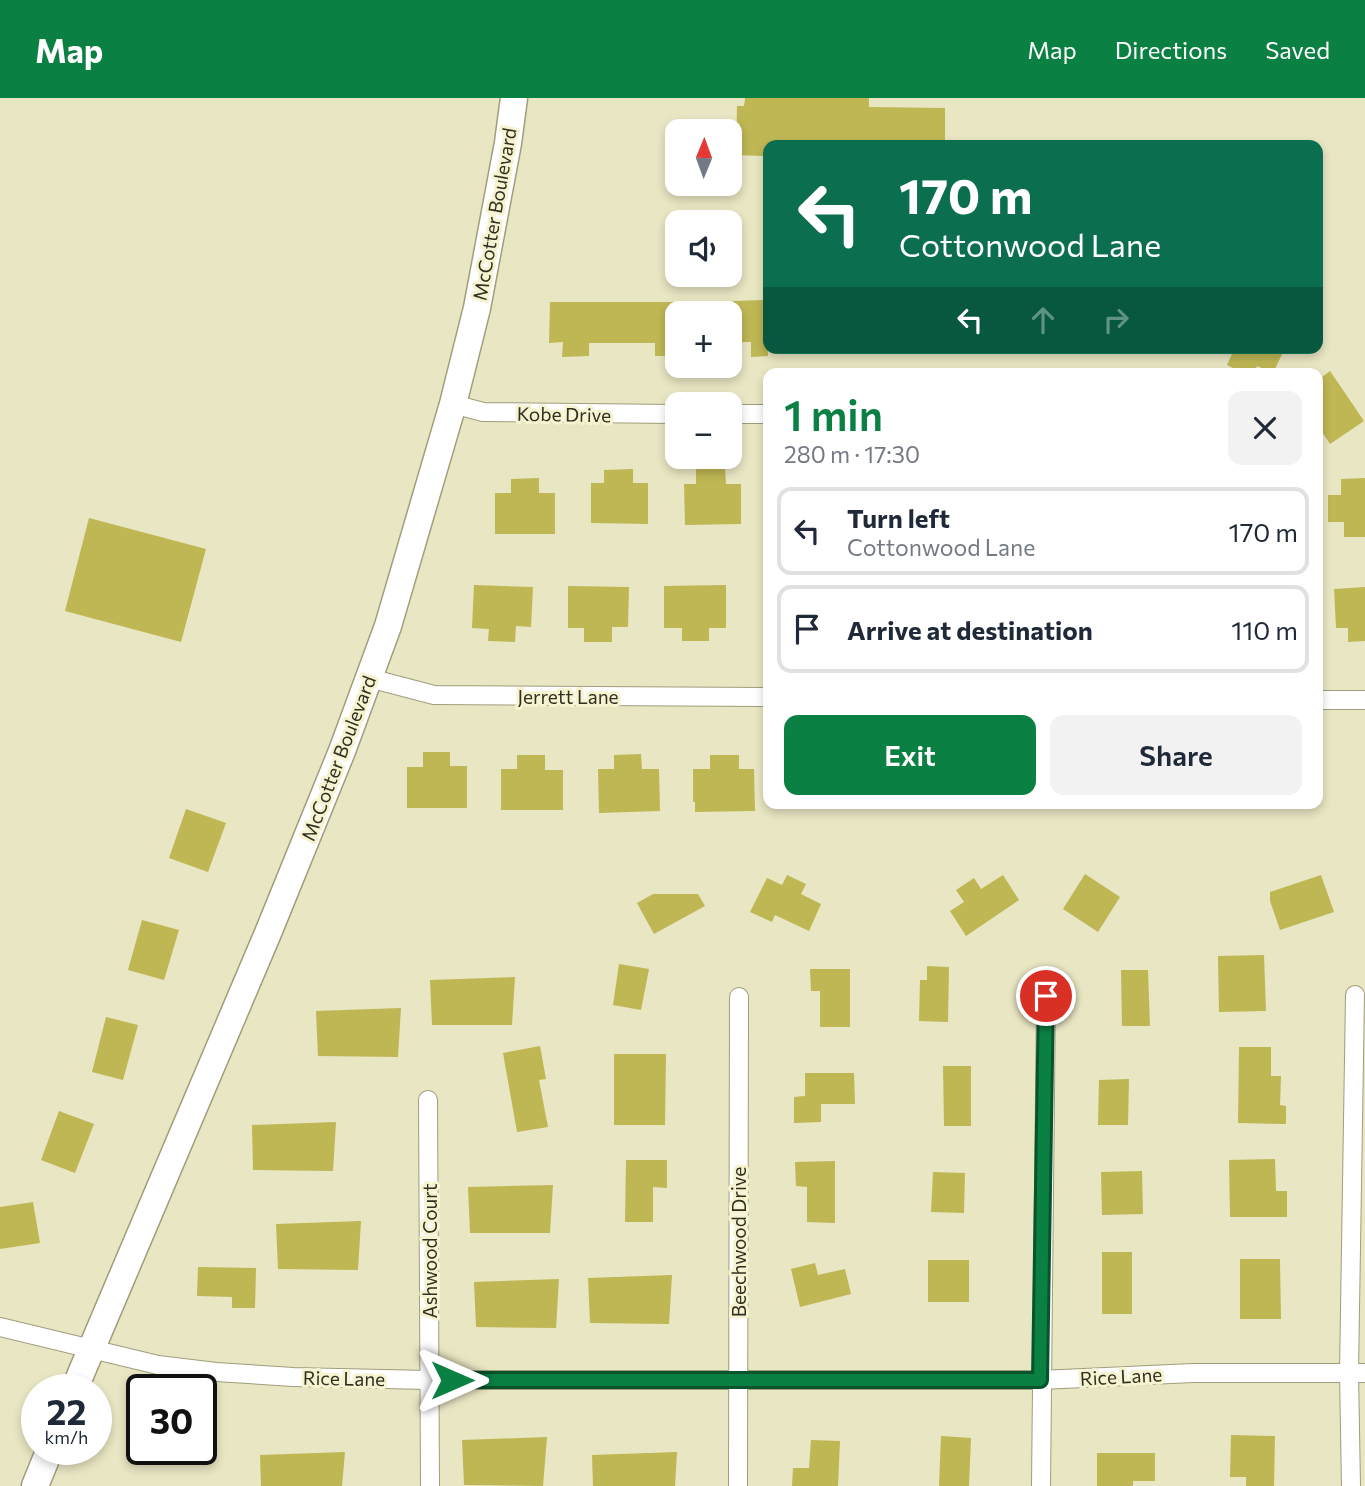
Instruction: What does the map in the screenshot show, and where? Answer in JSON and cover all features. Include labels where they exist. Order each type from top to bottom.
[{"type":"street","name":"McCotter Boulevard","points":[[80,1374],[268,933],[388,626],[453,404],[477,308],[514,98]]},
{"type":"street","name":"Kobe Drive","points":[[453,404],[483,412],[665,414]]},
{"type":"street","points":[[742,414],[763,414]]},
{"type":"street","name":"Jerrett Lane","points":[[369,678],[434,695],[763,697]]},
{"type":"street","points":[[1323,701],[1365,700]]},
{"type":"street","points":[[1351,1486],[1357,1373],[1355,995]]},
{"type":"street","points":[[1041,1486],[1046,996]]},
{"type":"street","name":"Beechwood Drive","points":[[738,1486],[739,997]]},
{"type":"street","name":"Ashwood Court","points":[[428,1100],[430,1486]]},
{"type":"street","name":"Rice Lane","points":[[0,1326],[158,1365],[293,1377],[429,1380],[1040,1380],[1193,1373],[1357,1373]]},
{"type":"street","points":[[35,1486],[44,1465]]},
{"type":"building","points":[[745,98],[869,98],[869,107],[945,108],[945,140],[763,140],[763,156],[742,155],[742,119],[737,119],[737,106],[744,106]]},
{"type":"building","points":[[763,300],[763,354],[768,356],[751,357],[751,342],[742,342],[742,301],[733,301]]},
{"type":"building","points":[[550,302],[665,302],[665,356],[655,356],[655,343],[589,343],[589,356],[562,357],[563,342],[549,343]]},
{"type":"building","points":[[1232,354],[1282,354],[1275,368],[1233,368],[1227,365]]},
{"type":"building","points":[[1330,371],[1364,421],[1330,444],[1323,434],[1323,376]]},
{"type":"building","points":[[633,469],[633,483],[648,483],[648,524],[591,523],[591,483],[604,483],[604,470]]},
{"type":"building","points":[[696,469],[725,469],[726,484],[741,484],[741,524],[685,525],[684,484],[696,484]]},
{"type":"building","points":[[539,478],[539,493],[555,493],[555,534],[495,534],[495,493],[511,493],[511,479]]},
{"type":"building","points":[[1365,478],[1365,537],[1344,537],[1344,522],[1328,522],[1328,495],[1341,495],[1341,479]]},
{"type":"building","points":[[89,518],[206,549],[181,642],[65,611]]},
{"type":"building","points":[[474,585],[533,587],[531,627],[516,626],[515,642],[488,641],[489,629],[472,628]]},
{"type":"building","points":[[726,585],[726,628],[709,628],[709,641],[682,641],[682,628],[664,628],[664,586]]},
{"type":"building","points":[[568,586],[629,587],[628,627],[612,627],[612,642],[584,642],[584,628],[568,628]]},
{"type":"building","points":[[1365,587],[1365,641],[1348,642],[1348,628],[1336,628],[1334,589]]},
{"type":"building","points":[[423,752],[450,752],[450,766],[467,766],[467,808],[407,808],[407,767],[423,767]]},
{"type":"building","points":[[641,754],[642,769],[659,769],[660,811],[599,813],[598,769],[614,769],[614,755]]},
{"type":"building","points":[[517,755],[545,755],[545,770],[563,770],[563,810],[501,810],[501,769],[517,769]]},
{"type":"building","points":[[710,755],[739,755],[739,769],[754,769],[755,811],[695,812],[693,769],[710,769]]},
{"type":"building","points":[[186,809],[226,823],[208,872],[169,858]]},
{"type":"building","points":[[1085,874],[1120,897],[1098,932],[1063,909]]},
{"type":"building","points":[[787,875],[806,884],[801,894],[821,904],[809,931],[775,915],[772,922],[750,912],[767,878],[782,885]]},
{"type":"building","points":[[1003,875],[1019,900],[966,936],[950,911],[964,902],[956,890],[974,878],[981,889]]},
{"type":"building","points":[[1321,875],[1334,912],[1280,930],[1270,901],[1270,892]]},
{"type":"building","points":[[653,894],[698,894],[705,906],[654,934],[637,903]]},
{"type":"building","points":[[142,920],[179,930],[164,980],[128,970]]},
{"type":"building","points":[[1264,955],[1266,1011],[1219,1012],[1218,956]]},
{"type":"building","points":[[619,964],[649,969],[641,1010],[613,1005]]},
{"type":"building","points":[[927,966],[949,967],[948,1022],[919,1021],[920,980],[927,980]]},
{"type":"building","points":[[810,969],[850,969],[850,1027],[820,1027],[820,991],[811,991]]},
{"type":"building","points":[[1121,970],[1148,970],[1150,1026],[1122,1026]]},
{"type":"building","points":[[515,977],[512,1025],[432,1025],[430,980]]},
{"type":"building","points":[[401,1008],[398,1057],[318,1056],[316,1011]]},
{"type":"building","points":[[106,1017],[138,1025],[123,1080],[92,1072]]},
{"type":"building","points":[[540,1046],[546,1079],[539,1080],[548,1127],[517,1132],[503,1053]]},
{"type":"building","points":[[1239,1047],[1271,1047],[1271,1076],[1281,1076],[1280,1105],[1286,1106],[1286,1124],[1238,1123]]},
{"type":"building","points":[[614,1054],[666,1054],[665,1125],[614,1125]]},
{"type":"building","points":[[943,1066],[971,1066],[971,1126],[944,1126]]},
{"type":"building","points":[[805,1073],[854,1073],[855,1104],[821,1104],[821,1122],[794,1123],[794,1097],[805,1096]]},
{"type":"building","points":[[1129,1079],[1128,1125],[1098,1125],[1099,1080]]},
{"type":"building","points":[[59,1111],[94,1124],[75,1173],[41,1160]]},
{"type":"building","points":[[336,1122],[333,1171],[253,1170],[252,1125]]},
{"type":"building","points":[[1275,1159],[1276,1191],[1287,1191],[1287,1217],[1230,1217],[1229,1160]]},
{"type":"building","points":[[626,1160],[667,1160],[667,1188],[653,1187],[653,1222],[625,1222]]},
{"type":"building","points":[[835,1161],[835,1223],[807,1222],[807,1187],[796,1186],[795,1162]]},
{"type":"building","points":[[1142,1171],[1143,1214],[1102,1215],[1101,1172]]},
{"type":"building","points":[[933,1172],[965,1173],[964,1213],[931,1212]]},
{"type":"building","points":[[553,1185],[550,1233],[470,1233],[468,1187]]},
{"type":"building","points":[[33,1202],[40,1243],[0,1249],[0,1207]]},
{"type":"building","points":[[361,1221],[358,1270],[278,1269],[276,1224]]},
{"type":"building","points":[[1102,1252],[1132,1252],[1132,1314],[1102,1314]]},
{"type":"building","points":[[1240,1259],[1280,1259],[1281,1319],[1240,1319]]},
{"type":"building","points":[[928,1260],[969,1260],[969,1302],[928,1302]]},
{"type":"building","points":[[815,1263],[818,1275],[845,1269],[851,1294],[800,1307],[791,1269]]},
{"type":"building","points":[[198,1267],[256,1268],[255,1308],[232,1308],[232,1297],[197,1296]]},
{"type":"building","points":[[672,1275],[669,1324],[590,1323],[588,1278]]},
{"type":"building","points":[[559,1279],[556,1328],[476,1327],[474,1282]]},
{"type":"building","points":[[1231,1435],[1275,1436],[1274,1486],[1246,1486],[1246,1477],[1230,1477]]},
{"type":"building","points":[[941,1436],[971,1438],[969,1486],[939,1486]]},
{"type":"building","points":[[547,1437],[543,1486],[464,1485],[462,1440]]},
{"type":"building","points":[[811,1440],[840,1441],[838,1486],[792,1486],[793,1468],[809,1468]]},
{"type":"building","points":[[345,1452],[342,1486],[261,1486],[260,1455]]},
{"type":"building","points":[[677,1452],[675,1486],[593,1486],[592,1455]]},
{"type":"building","points":[[1097,1453],[1155,1453],[1155,1481],[1133,1481],[1133,1486],[1097,1486]]},
{"type":"route","points":[[452,1380],[1040,1380],[1046,996]]}]
